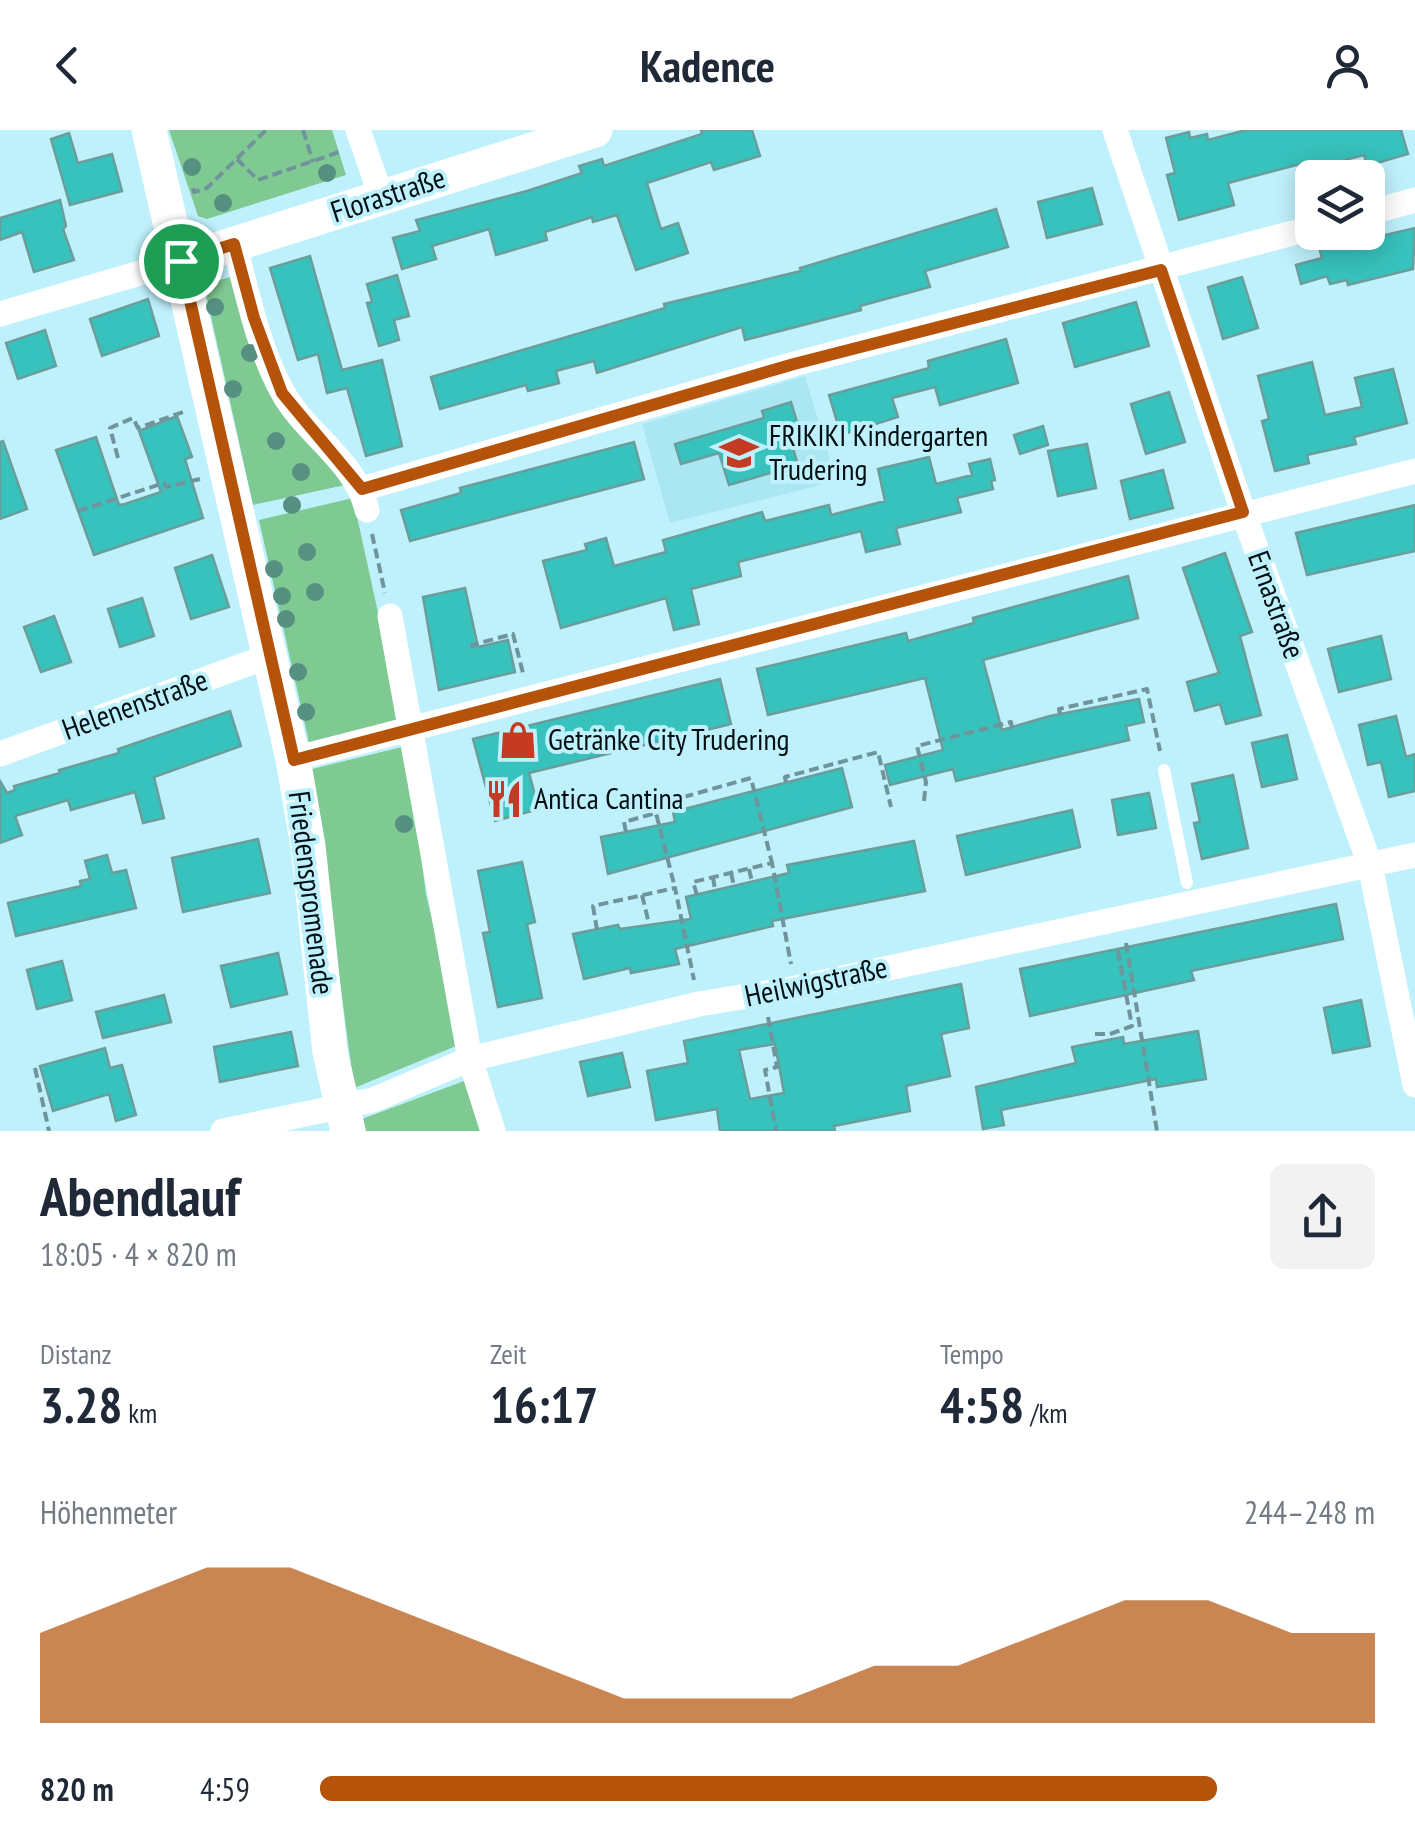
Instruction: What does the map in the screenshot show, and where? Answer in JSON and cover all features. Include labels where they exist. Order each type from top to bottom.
[{"type":"street","name":"Friedenspromenade","points":[[149,130],[294,760],[308,846],[330,1052],[344,1120]]},
{"type":"street","name":"Florastraße","points":[[181,261],[595,130]]},
{"type":"street","name":"Ernastraße","points":[[1116,130],[1243,512],[1370,865],[1415,1085]]},
{"type":"street","points":[[360,136],[381,196]]},
{"type":"street","points":[[1385,208],[1415,200]]},
{"type":"street","points":[[234,244],[254,318],[282,393],[364,500],[794,364],[1295,233]]},
{"type":"street","points":[[0,314],[181,261]]},
{"type":"street","points":[[294,760],[1415,470]]},
{"type":"street","points":[[390,616],[470,1059],[493,1131]]},
{"type":"street","name":"Helenenstraße","points":[[0,754],[269,656]]},
{"type":"street","name":"Heilwigstraße","points":[[223,1131],[344,1120],[373,1100],[470,1059],[699,1004],[796,988],[1415,856]]},
{"type":"lane","points":[[1164,770],[1187,883]]},
{"type":"path","points":[[207,188],[266,130]]},
{"type":"path","points":[[303,130],[312,162]]},
{"type":"path","points":[[237,159],[258,180],[312,162],[360,136]]},
{"type":"path","points":[[118,458],[110,428],[133,418],[138,428],[196,408]]},
{"type":"path","points":[[78,511],[164,483],[166,487],[212,476]]},
{"type":"path","points":[[364,500],[390,616]]},
{"type":"path","points":[[474,648],[472,645],[513,634],[530,697]]},
{"type":"path","points":[[1060,714],[1059,709],[1147,690],[1164,770]]},
{"type":"path","points":[[924,801],[926,782],[917,746],[992,730],[1011,722],[1012,728]]},
{"type":"path","points":[[786,782],[784,777],[831,768],[878,752],[891,806]]},
{"type":"path","points":[[683,809],[680,798],[751,778],[796,988]]},
{"type":"path","points":[[736,782],[740,794]]},
{"type":"path","points":[[716,788],[719,800]]},
{"type":"path","points":[[698,794],[701,805]]},
{"type":"path","points":[[626,832],[624,822],[656,813],[699,1004]]},
{"type":"path","points":[[697,894],[693,882],[772,863]]},
{"type":"path","points":[[749,869],[752,882]]},
{"type":"path","points":[[730,873],[734,886]]},
{"type":"path","points":[[713,877],[716,890]]},
{"type":"path","points":[[598,930],[593,906],[675,888]]},
{"type":"path","points":[[642,895],[649,924]]},
{"type":"path","points":[[1094,1034],[1110,1034],[1132,1026],[1117,920]]},
{"type":"path","points":[[1117,920],[1158,1131]]},
{"type":"path","points":[[764,994],[777,1067],[765,1070],[776,1131]]},
{"type":"path","points":[[35,1068],[48,1131]]},
{"type":"shaded area","name":"FRIKIKI Kindergarten Trudering","points":[[805,376],[836,481],[670,523],[642,424]]},
{"type":"green space","points":[[169,130],[332,130],[346,175],[207,219],[198,216]]},
{"type":"green space","points":[[230,277],[345,485],[253,505],[204,285]]},
{"type":"green space","points":[[353,498],[401,718],[310,747],[259,520]]},
{"type":"green space","points":[[406,746],[426,894],[461,1044],[354,1088],[312,769]]},
{"type":"green space","points":[[464,1081],[480,1131],[366,1131],[362,1119]]},
{"type":"building","points":[[701,130],[752,130],[760,156],[714,170],[711,162],[647,183],[661,229],[678,223],[688,253],[636,270],[617,215],[593,222],[592,217],[545,232],[547,240],[496,255],[489,229],[432,246],[436,259],[402,269],[393,238],[420,231],[416,220],[527,191],[582,173],[579,166],[602,159],[604,166],[702,134]]},
{"type":"building","points":[[1246,130],[1401,130],[1408,154],[1385,161],[1365,160],[1364,155],[1345,160],[1295,160],[1295,165],[1228,183],[1234,205],[1179,220],[1167,175],[1175,173],[1166,138],[1189,132],[1190,138],[1207,134],[1208,140]]},
{"type":"building","points":[[69,133],[78,163],[112,154],[122,191],[70,205],[51,139]]},
{"type":"building","points":[[1092,188],[1102,224],[1047,238],[1038,202]]},
{"type":"building","points":[[60,200],[66,226],[63,229],[74,260],[34,272],[22,232],[0,240],[0,218]]},
{"type":"building","points":[[996,209],[1008,247],[925,271],[930,287],[860,306],[861,310],[745,340],[742,327],[597,373],[594,361],[556,371],[559,383],[528,391],[526,385],[440,409],[431,377],[665,308],[664,304],[801,271],[800,268]]},
{"type":"building","points":[[1415,228],[1413,269],[1348,285],[1347,280],[1330,284],[1327,276],[1301,284],[1296,265],[1322,258],[1320,250],[1385,250],[1385,235]]},
{"type":"building","points":[[310,256],[342,370],[382,360],[402,446],[366,456],[347,388],[327,393],[318,354],[298,360],[270,268]]},
{"type":"building","points":[[397,275],[409,316],[394,320],[399,340],[379,346],[367,303],[372,302],[367,284]]},
{"type":"building","points":[[1242,277],[1258,328],[1223,339],[1208,287]]},
{"type":"building","points":[[148,299],[159,336],[102,356],[90,319]]},
{"type":"building","points":[[1136,302],[1149,346],[1075,367],[1063,323]]},
{"type":"building","points":[[45,330],[56,366],[18,379],[6,343]]},
{"type":"building","points":[[1006,339],[1018,383],[940,405],[935,387],[892,398],[898,417],[841,435],[829,395],[929,368],[928,361]]},
{"type":"building","points":[[1312,362],[1325,415],[1362,407],[1355,378],[1393,369],[1407,423],[1354,437],[1356,444],[1307,455],[1309,463],[1275,471],[1262,421],[1269,419],[1258,376]]},
{"type":"building","points":[[1169,392],[1185,442],[1146,454],[1131,404]]},
{"type":"building","points":[[791,402],[799,429],[788,432],[798,465],[729,485],[719,453],[681,464],[675,444],[764,418],[762,411]]},
{"type":"building","points":[[177,416],[192,457],[185,459],[203,518],[94,555],[56,450],[96,437],[119,505],[125,504],[161,492],[139,431]]},
{"type":"building","points":[[1043,426],[1048,445],[1020,454],[1014,435]]},
{"type":"building","points":[[3,441],[27,509],[0,519],[0,442]]},
{"type":"building","points":[[634,442],[644,479],[410,541],[401,510],[461,493],[460,488]]},
{"type":"building","points":[[1087,444],[1096,488],[1058,496],[1048,451]]},
{"type":"building","points":[[929,457],[936,484],[972,475],[969,464],[990,459],[993,489],[957,498],[961,512],[896,528],[900,544],[866,552],[861,531],[738,562],[741,576],[691,589],[699,624],[674,630],[666,598],[561,628],[543,561],[587,550],[585,544],[606,538],[614,566],[666,552],[663,540],[762,512],[765,521],[829,505],[831,515],[885,501],[878,469]]},
{"type":"building","points":[[1163,470],[1173,508],[1130,519],[1121,481]]},
{"type":"building","points":[[1415,505],[1415,551],[1307,575],[1296,533]]},
{"type":"building","points":[[1225,553],[1252,632],[1240,636],[1261,715],[1226,724],[1220,704],[1195,711],[1187,682],[1219,673],[1183,568]]},
{"type":"building","points":[[212,555],[229,607],[191,619],[175,568]]},
{"type":"building","points":[[1128,576],[1138,618],[983,660],[1002,730],[1050,716],[1139,699],[1144,722],[1126,726],[1129,740],[956,781],[953,769],[890,785],[885,765],[943,750],[925,678],[768,715],[757,669],[906,633],[908,641],[974,623],[973,618]]},
{"type":"building","points":[[465,588],[478,647],[508,640],[515,672],[439,690],[423,597]]},
{"type":"building","points":[[142,598],[154,636],[120,647],[108,609]]},
{"type":"building","points":[[54,616],[71,662],[41,672],[24,627]]},
{"type":"building","points":[[1381,636],[1391,679],[1339,692],[1328,649]]},
{"type":"building","points":[[720,679],[731,724],[529,773],[539,809],[495,821],[473,739]]},
{"type":"building","points":[[230,711],[241,746],[154,777],[164,818],[143,823],[135,792],[71,810],[68,800],[15,816],[22,835],[0,843],[0,781],[7,793],[15,790],[14,786],[119,753],[118,749]]},
{"type":"building","points":[[1396,716],[1406,757],[1415,754],[1415,791],[1389,797],[1381,762],[1368,765],[1359,725]]},
{"type":"building","points":[[1287,735],[1297,779],[1262,787],[1252,743]]},
{"type":"building","points":[[842,768],[852,807],[608,874],[601,837],[675,822],[673,812]]},
{"type":"building","points":[[1233,775],[1248,848],[1202,859],[1194,823],[1200,822],[1192,784]]},
{"type":"building","points":[[1149,793],[1156,828],[1118,835],[1112,800]]},
{"type":"building","points":[[1072,810],[1080,847],[966,875],[957,836]]},
{"type":"building","points":[[258,839],[270,893],[183,912],[172,858]]},
{"type":"building","points":[[914,841],[925,891],[772,921],[773,926],[675,949],[679,964],[631,973],[630,968],[584,979],[573,934],[618,925],[620,929],[691,919],[686,897],[789,873],[787,865]]},
{"type":"building","points":[[107,855],[112,873],[126,870],[136,908],[16,936],[8,903],[81,886],[80,881],[90,879],[85,861]]},
{"type":"building","points":[[522,862],[535,922],[527,924],[542,998],[498,1007],[483,933],[490,932],[478,871]]},
{"type":"building","points":[[1336,904],[1343,939],[1191,971],[1194,980],[1030,1016],[1020,969]]},
{"type":"building","points":[[278,953],[287,994],[231,1007],[221,966]]},
{"type":"building","points":[[62,961],[72,1000],[37,1009],[27,970]]},
{"type":"building","points":[[961,984],[969,1028],[941,1034],[950,1076],[906,1086],[910,1111],[834,1126],[835,1131],[720,1131],[717,1109],[656,1120],[647,1071],[688,1063],[684,1041]],"holes":[[[775,1044],[784,1093],[750,1099],[739,1050]]]},
{"type":"building","points":[[164,995],[171,1022],[103,1038],[96,1012]]},
{"type":"building","points":[[1361,1000],[1370,1046],[1333,1053],[1324,1008]]},
{"type":"building","points":[[1198,1031],[1206,1079],[1157,1087],[1156,1079],[1001,1110],[1004,1125],[983,1129],[976,1087],[1076,1063],[1072,1047],[1123,1037],[1124,1044]]},
{"type":"building","points":[[291,1032],[298,1066],[220,1082],[214,1047]]},
{"type":"building","points":[[105,1048],[110,1068],[122,1065],[136,1115],[116,1121],[109,1094],[53,1111],[40,1066]]},
{"type":"building","points":[[622,1053],[630,1087],[588,1096],[580,1062]]},
{"type":"place","name":"FRIKIKI Kindergarten Trudering","points":[[739,453]]},
{"type":"place","name":"Getränke City Trudering","points":[[518,740]]},
{"type":"place","name":"Antica Cantina","points":[[504,799]]},
{"type":"route","points":[[234,244],[254,318],[282,393],[362,489],[794,364],[1161,270],[1243,512],[294,760],[181,261],[234,244]]}]
